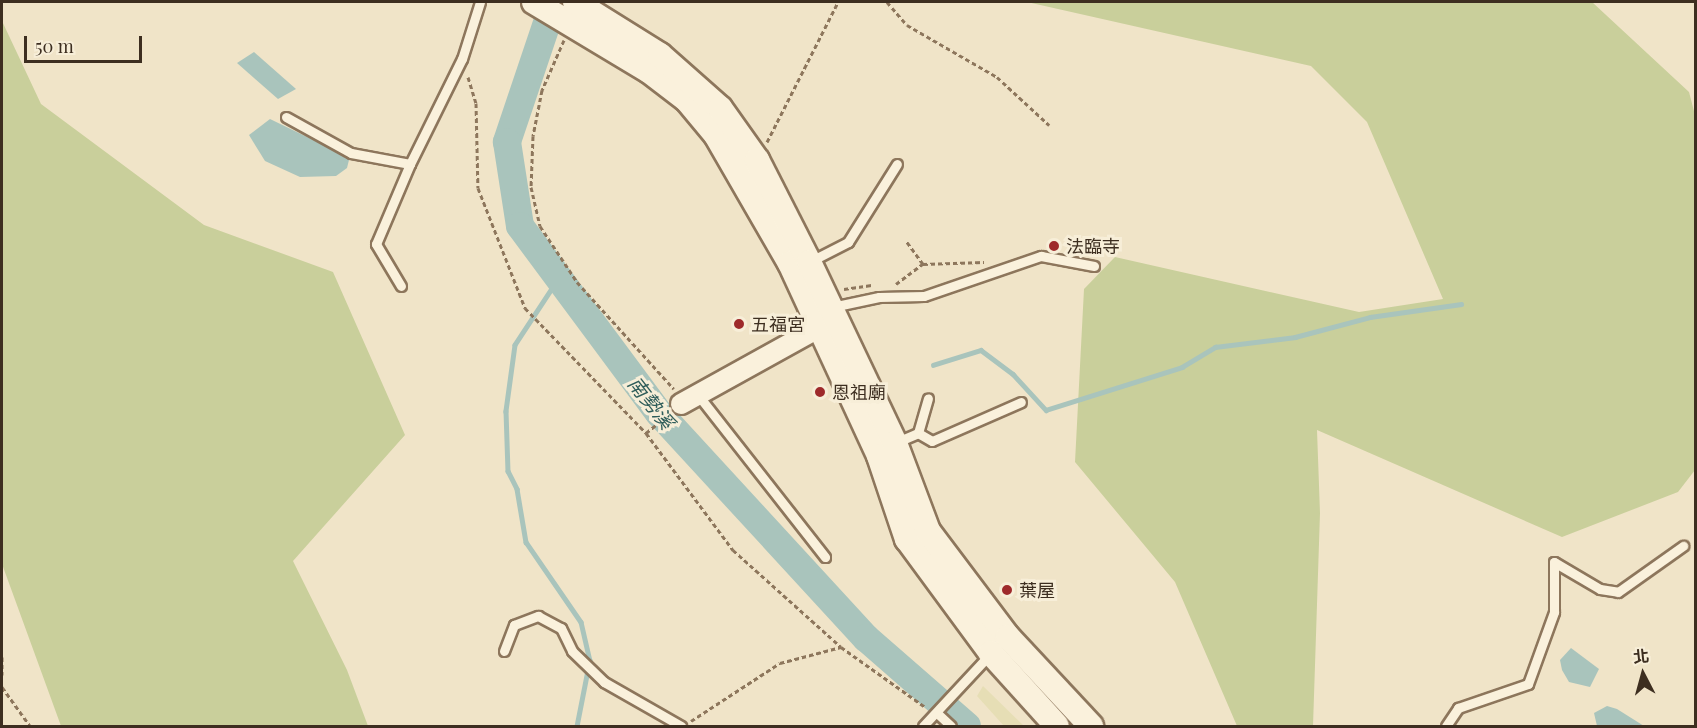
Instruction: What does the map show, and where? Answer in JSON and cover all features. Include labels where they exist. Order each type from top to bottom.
[{"type":"street","points":[[534,2],[574,12],[693,81],[810,262],[825,317]]},
{"type":"street","points":[[748,166],[825,317],[927,531],[994,651],[1057,726]]},
{"type":"street","points":[[689,400],[825,317]]},
{"type":"street","points":[[994,651],[1091,726]]},
{"type":"lane","points":[[401,286],[376,244],[410,164],[462,59],[480,2]]},
{"type":"lane","points":[[286,117],[351,153],[410,164]]},
{"type":"lane","points":[[810,262],[848,242],[897,164]]},
{"type":"lane","points":[[825,317],[879,297],[924,296],[1041,256],[1094,266]]},
{"type":"lane","points":[[887,449],[918,433],[928,398]]},
{"type":"lane","points":[[689,400],[825,557]]},
{"type":"lane","points":[[918,433],[932,441],[1022,402]]},
{"type":"lane","points":[[1446,726],[1458,708],[1528,684],[1554,612],[1554,562],[1600,589],[1618,592],[1683,546]]},
{"type":"lane","points":[[504,651],[514,625],[538,616],[561,628],[572,651],[604,682],[681,726]]},
{"type":"lane","points":[[923,726],[994,651]]},
{"type":"lane","points":[[937,713],[951,726]]},
{"type":"path","points":[[748,166],[838,2]]},
{"type":"path","points":[[887,2],[907,25],[998,77],[1049,126]]},
{"type":"path","points":[[574,12],[542,90],[533,136],[531,187],[540,226],[577,282],[689,400],[646,433]]},
{"type":"path","points":[[462,59],[476,103],[478,188],[525,308],[646,433],[734,550],[841,647],[937,713]]},
{"type":"path","points":[[906,241],[923,264]]},
{"type":"path","points":[[825,317],[848,285],[895,284],[923,264],[977,260],[1005,267]]},
{"type":"path","points":[[681,726],[780,663],[841,647]]},
{"type":"path","points":[[2,657],[2,675]]},
{"type":"path","points":[[2,687],[30,726]]},
{"type":"shaded area","points":[[983,686],[1024,726],[1004,726],[977,696]]},
{"type":"green space","points":[[1027,2],[1592,2],[1689,92],[1695,115],[1695,470],[1678,492],[1562,537],[1317,430],[1320,513],[1313,726],[1237,726],[1175,582],[1075,462],[1084,289],[1115,257],[1359,312],[1443,299],[1367,122],[1311,66]]},
{"type":"green space","points":[[2,21],[41,104],[204,225],[333,272],[405,435],[293,561],[347,670],[368,726],[61,726],[2,564]]},
{"type":"water","points":[[254,52],[296,89],[278,99],[237,63]]},
{"type":"water","points":[[270,119],[336,151],[349,160],[347,168],[336,176],[300,177],[265,161],[249,135]]},
{"type":"water","points":[[1571,648],[1599,669],[1590,687],[1569,682],[1562,670],[1560,660]]},
{"type":"water","points":[[1607,706],[1617,709],[1644,726],[1597,726],[1594,713]]},
{"type":"waterway","name":"南勢溪","points":[[554,2],[507,142],[520,226],[659,413],[866,638],[967,726]]},
{"type":"waterway","points":[[559,278],[515,345],[506,411],[508,471],[517,489],[526,542],[581,622],[590,660],[577,726]]},
{"type":"waterway","points":[[933,365],[981,350],[1013,374],[1046,410],[1182,367],[1215,347],[1295,337],[1370,317],[1461,304]]},
{"type":"place","name":"法臨寺","points":[[1054,246]]},
{"type":"place","name":"五福宮","points":[[739,324]]},
{"type":"place","name":"恩祖廟","points":[[820,392]]},
{"type":"place","name":"葉屋","points":[[1007,590]]}]
